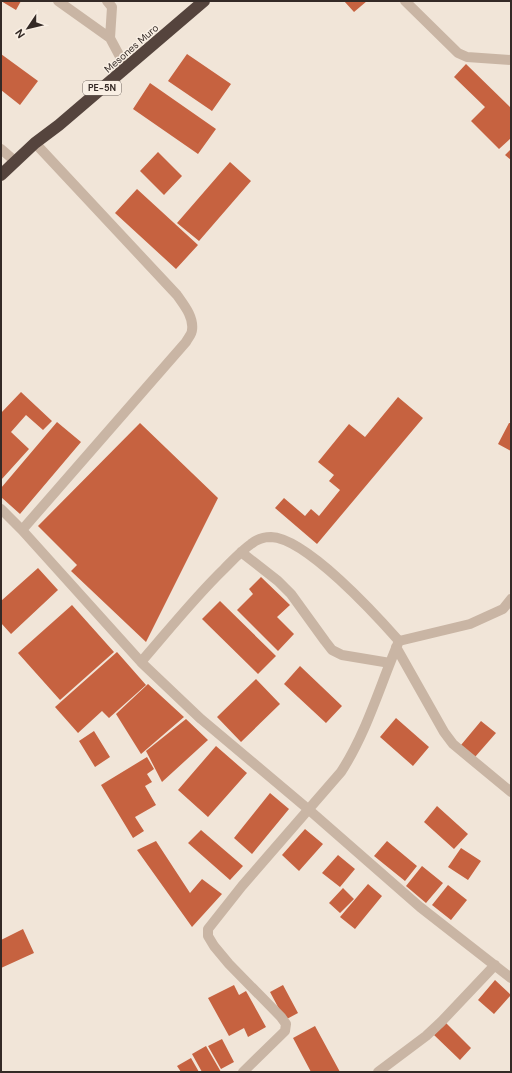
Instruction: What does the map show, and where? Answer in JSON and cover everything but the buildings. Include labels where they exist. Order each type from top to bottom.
[{"type":"highway","name":"Mesones Muro","points":[[1,175],[35,143],[59,125],[204,1]]},
{"type":"street","points":[[58,1],[110,38],[126,68]]},
{"type":"street","points":[[107,1],[112,7],[110,38]]},
{"type":"street","points":[[405,1],[458,53],[467,57],[511,60]]},
{"type":"street","points":[[22,530],[186,342],[192,331],[192,320],[187,309],[177,295],[35,143]]},
{"type":"street","points":[[1,149],[16,162]]},
{"type":"street","points":[[1,509],[22,530],[141,662],[201,719],[308,809],[420,907],[511,978]]},
{"type":"street","points":[[141,662],[210,582],[252,544],[261,539],[271,537],[292,544],[313,558],[348,586],[378,617],[398,644],[444,732],[453,744],[511,792]]},
{"type":"street","points":[[242,552],[278,581],[291,594],[332,650],[342,655],[390,663]]},
{"type":"street","points":[[398,644],[470,624],[503,609],[511,599]]},
{"type":"street","points":[[503,609],[511,616]]},
{"type":"street","points":[[243,1072],[285,1030],[286,1024],[214,946],[208,936],[208,929],[242,886],[341,772],[347,763],[366,724],[398,644]]},
{"type":"street","points":[[378,1072],[426,1036],[495,965]]}]
